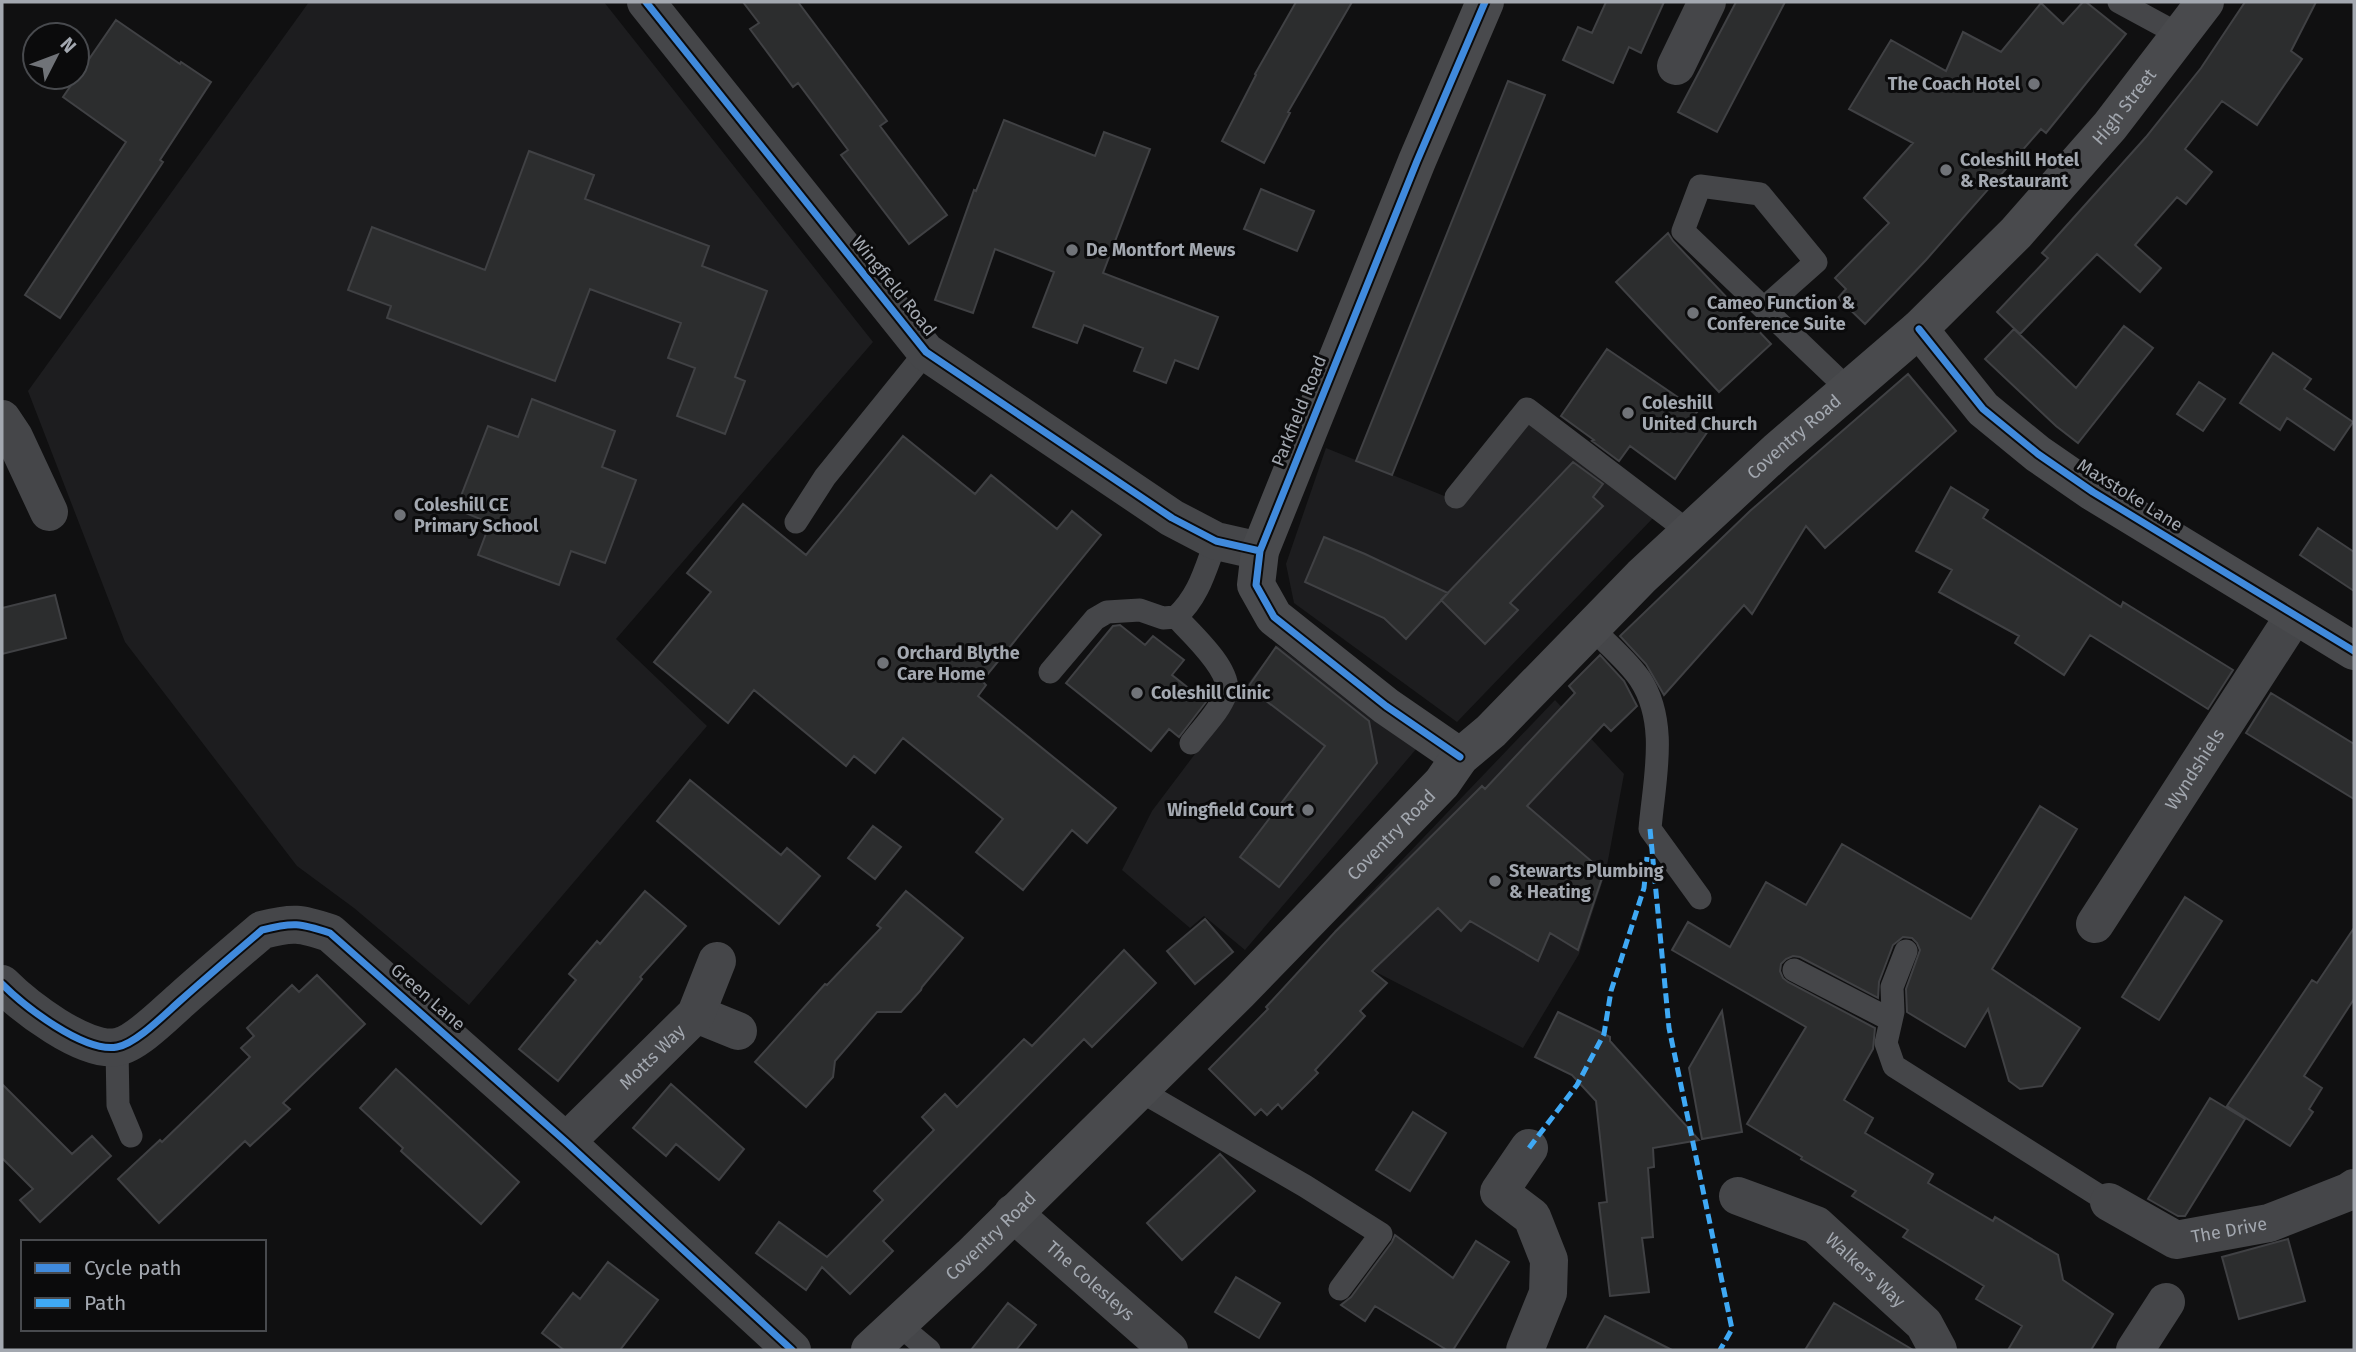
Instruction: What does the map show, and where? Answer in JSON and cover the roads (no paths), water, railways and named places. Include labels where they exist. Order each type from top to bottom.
[{"type":"main road","name":"Parkfield Road","points":[[1460,757],[1386,706],[1274,617],[1256,585],[1260,551],[1412,174],[1485,2]]},
{"type":"main road","name":"High Street","points":[[1919,329],[2016,233],[2110,125],[2205,2]]},
{"type":"main road","name":"Coventry Road","points":[[870,1350],[899,1325],[1139,1090],[1380,848],[1442,783],[1460,757],[1491,731],[1642,576],[1777,452],[1919,329]]},
{"type":"main road","name":"Maxstoke Lane","points":[[1919,329],[1983,409],[2038,454],[2093,492],[2354,651]]},
{"type":"street","name":"Wingfield Road","points":[[646,2],[926,352],[1172,519],[1216,541],[1260,551]]},
{"type":"street","points":[[1676,66],[1707,2]]},
{"type":"street","points":[[2,419],[14,437],[49,512]]},
{"type":"street","name":"Wyndshiels","points":[[2095,923],[2294,616]]},
{"type":"street","name":"Green Lane","points":[[117,1047],[146,1031],[262,930],[301,923],[330,933],[566,1142],[792,1350]]},
{"type":"street","name":"Motts Way","points":[[566,1142],[696,1014],[717,961]]},
{"type":"street","points":[[2,984],[13,996],[55,1026],[92,1045],[117,1047]]},
{"type":"street","points":[[696,1014],[738,1031]]},
{"type":"street","points":[[1525,1350],[1548,1293],[1549,1260],[1532,1217],[1499,1192],[1529,1148]]},
{"type":"street","name":"The Drive","points":[[2109,1202],[2176,1240],[2269,1223],[2354,1188]]},
{"type":"street","name":"Walkers Way","points":[[1738,1196],[1816,1225],[1924,1324],[1938,1350]]},
{"type":"street","name":"The Colesleys","points":[[1013,1213],[1169,1350]]},
{"type":"street","points":[[2135,1350],[2166,1302]]},
{"type":"lane","points":[[2119,2],[2180,35]]},
{"type":"lane","points":[[1764,308],[1816,261],[1760,194],[1700,186],[1683,231],[1849,390]]},
{"type":"lane","points":[[796,522],[825,477],[926,352]]},
{"type":"lane","points":[[1456,497],[1527,410],[1689,532]]},
{"type":"lane","points":[[1050,672],[1095,619],[1107,611],[1140,611],[1163,618],[1176,617],[1189,605],[1199,586],[1216,541]]},
{"type":"lane","points":[[1176,617],[1210,654],[1223,674],[1227,689],[1222,701],[1191,743]]},
{"type":"lane","points":[[1591,627],[1640,679],[1653,708],[1658,733],[1650,829],[1700,898]]},
{"type":"lane","points":[[1906,951],[1892,987],[1891,1020],[1886,1043],[1894,1066],[2109,1202]]},
{"type":"lane","points":[[1794,970],[1891,1020]]},
{"type":"lane","points":[[117,1047],[118,1105],[131,1136]]},
{"type":"lane","points":[[1139,1090],[1305,1185],[1381,1234],[1340,1289]]},
{"type":"lane","points":[[899,1325],[929,1350]]},
{"type":"place","name":"The Coach Hotel","points":[[2034,84]]},
{"type":"place","name":"Coleshill Hotel & Restaurant","points":[[1946,170]]},
{"type":"place","name":"De Montfort Mews","points":[[1072,250]]},
{"type":"place","name":"Cameo Function & Conference Suite","points":[[1693,313]]},
{"type":"place","name":"Coleshill United Church","points":[[1628,413]]},
{"type":"place","name":"Coleshill CE Primary School","points":[[400,515]]},
{"type":"place","name":"Orchard Blythe Care Home","points":[[883,663]]},
{"type":"place","name":"Coleshill Clinic","points":[[1137,693]]},
{"type":"place","name":"Wingfield Court","points":[[1308,810]]},
{"type":"place","name":"Stewarts Plumbing & Heating","points":[[1495,881]]}]
